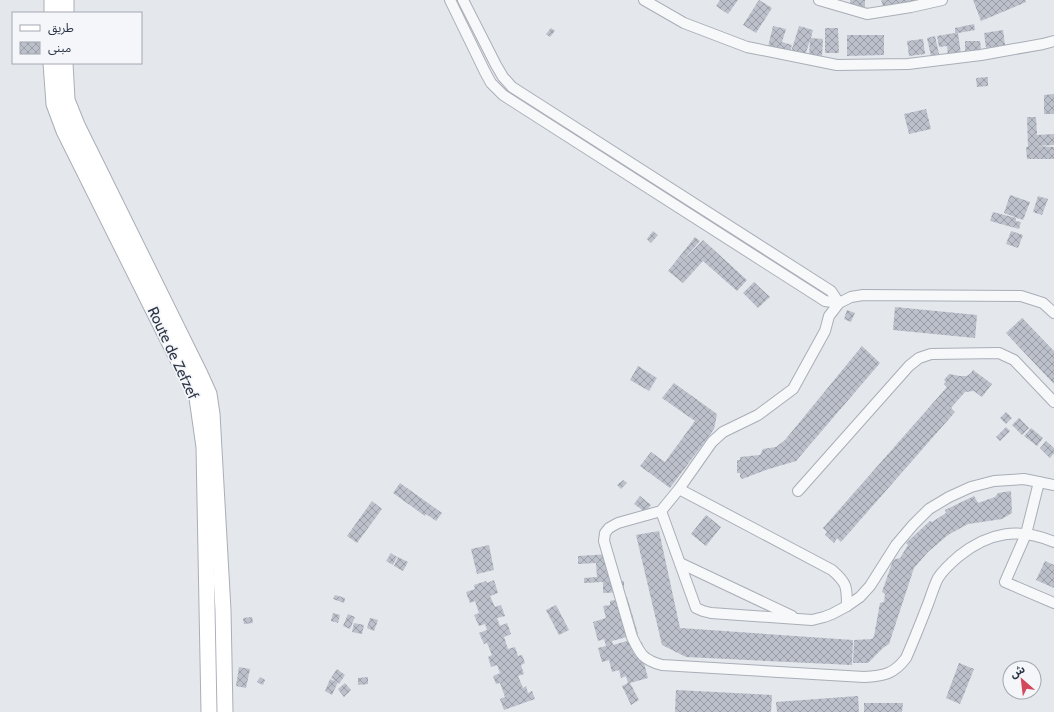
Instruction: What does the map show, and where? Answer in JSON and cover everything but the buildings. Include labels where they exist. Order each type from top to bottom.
[{"type":"main road","points":[[52,0],[52,12]]},
{"type":"main road","points":[[66,0],[66,12]]},
{"type":"main road","name":"Route de Zefzef","points":[[51,64],[54,104],[64,131],[197,398],[204,447],[209,712]]},
{"type":"main road","name":"Route de Zefzef","points":[[65,64],[67,100],[77,126],[209,394],[212,414],[223,610],[225,712]]},
{"type":"street","points":[[450,0],[491,83],[503,95],[825,301],[839,303]]},
{"type":"street","points":[[464,0],[502,77],[512,86],[831,291],[839,303]]},
{"type":"street","points":[[644,0],[684,23],[747,47],[837,65],[908,64],[981,55],[1054,42]]},
{"type":"street","points":[[818,0],[867,14],[942,0]]},
{"type":"street","points":[[1054,313],[1043,303],[1021,296],[863,295],[851,297],[839,303],[829,316],[825,331],[793,389],[758,415],[723,432],[717,437],[661,511],[618,523],[609,528],[605,533],[604,541],[632,637],[642,656],[650,662],[662,665],[864,677],[889,673],[900,666],[906,658],[938,578],[952,562],[967,550],[984,540],[1004,534],[1026,534],[1054,542]]},
{"type":"street","points":[[798,491],[909,366],[919,358],[931,354],[999,353],[1014,360],[1054,402]]},
{"type":"street","points":[[661,511],[696,608],[711,613],[812,620],[824,617],[847,606],[860,597],[870,586],[896,545],[912,525],[929,509],[949,497],[971,487],[994,481],[1024,479],[1054,485]]},
{"type":"street","points":[[1040,482],[1026,534],[1005,582],[1054,602]]},
{"type":"street","points":[[679,489],[832,570],[841,578],[846,587],[847,606]]},
{"type":"street","points":[[680,563],[797,619]]}]
